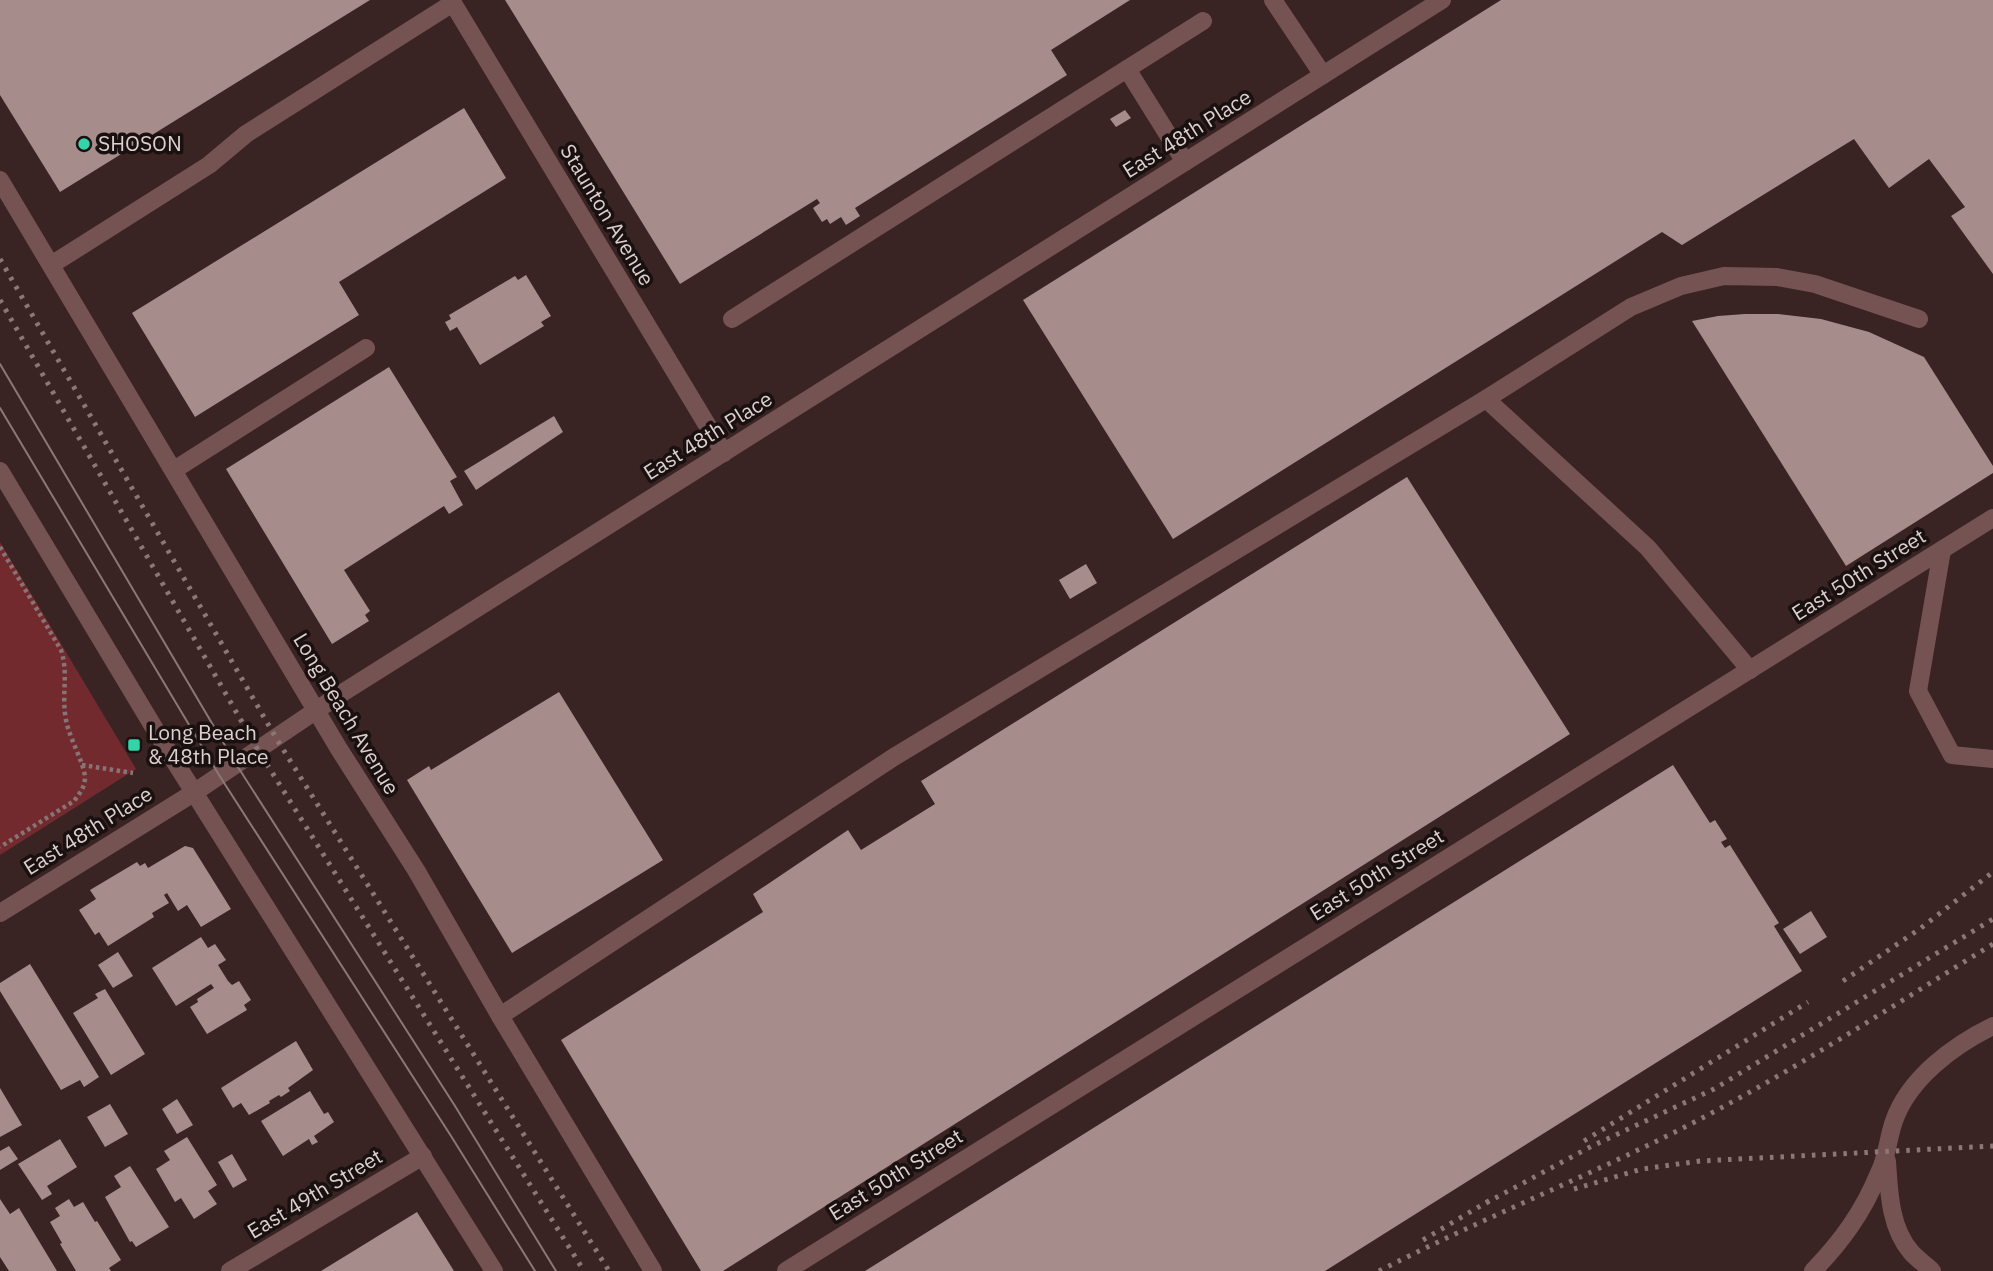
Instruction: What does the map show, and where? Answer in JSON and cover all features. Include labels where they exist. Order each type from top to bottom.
[{"type":"street","points":[[1273,0],[1323,75]]},
{"type":"street","name":"East 48th Place","points":[[0,913],[195,792],[316,710],[1442,0]]},
{"type":"street","points":[[51,265],[209,164],[247,134],[452,1]]},
{"type":"street","name":"Staunton Avenue","points":[[452,1],[724,453]]},
{"type":"street","points":[[732,318],[1203,21]]},
{"type":"street","points":[[1127,69],[1185,162]]},
{"type":"street","name":"Long Beach Avenue","points":[[0,180],[316,710],[416,870],[653,1271]]},
{"type":"street","points":[[500,1016],[894,757],[1486,399],[1631,307],[1681,286],[1724,276],[1777,277],[1815,284],[1919,319]]},
{"type":"street","points":[[174,470],[366,348]]},
{"type":"street","points":[[1486,399],[1648,548],[1750,670]]},
{"type":"street","points":[[0,471],[165,746],[494,1271]]},
{"type":"street","name":"East 50th Street","points":[[786,1271],[1993,518]]},
{"type":"street","points":[[1942,550],[1918,691],[1952,755],[1993,759]]},
{"type":"street","points":[[1813,1271],[1838,1245],[1870,1195],[1881,1170],[1894,1120],[1906,1098],[1927,1072],[1956,1047],[1993,1026]]},
{"type":"street","points":[[1886,1151],[1889,1192],[1900,1233],[1911,1252],[1933,1271]]},
{"type":"street","name":"East 49th Street","points":[[230,1271],[423,1156]]},
{"type":"path","points":[[0,547],[61,650],[67,667],[63,700],[65,719],[85,775],[82,789],[74,801],[0,847]]},
{"type":"path","points":[[81,765],[133,773]]},
{"type":"shaded area","points":[[0,542],[136,769],[0,855]]},
{"type":"building","name":"SHOSON","points":[[0,0],[370,0],[60,192],[0,95]]},
{"type":"building","points":[[505,0],[1130,0],[1051,50],[1067,75],[855,208],[860,216],[846,225],[841,217],[830,224],[827,219],[822,222],[813,208],[820,203],[817,199],[680,284]]},
{"type":"building","points":[[1501,0],[1993,0],[1993,274],[1951,216],[1965,207],[1929,159],[1889,188],[1854,139],[1682,245],[1662,232],[1173,539],[1023,300]]},
{"type":"building","points":[[464,108],[506,178],[339,282],[359,315],[195,417],[132,313]]},
{"type":"building","points":[[1125,110],[1131,118],[1116,127],[1110,119]]},
{"type":"building","points":[[526,275],[551,316],[541,322],[544,326],[480,365],[457,327],[450,331],[445,322],[451,319],[449,315],[515,276],[518,280]]},
{"type":"building","points":[[1745,314],[1778,314],[1821,319],[1869,332],[1924,357],[1993,466],[1993,473],[1846,566],[1692,321]]},
{"type":"building","points":[[389,367],[457,477],[450,481],[463,505],[449,514],[444,506],[344,570],[370,611],[365,615],[369,621],[332,644],[226,469]]},
{"type":"building","points":[[554,416],[563,432],[476,490],[464,471]]},
{"type":"building","points":[[1407,477],[1570,734],[723,1271],[701,1271],[561,1040],[763,912],[753,894],[848,830],[861,850],[935,804],[921,781]]},
{"type":"building","points":[[1086,564],[1097,583],[1070,599],[1059,580]]},
{"type":"building","points":[[559,692],[663,860],[512,953],[407,780],[429,766],[431,770]]},
{"type":"building","points":[[1673,765],[1710,823],[1715,820],[1727,839],[1721,842],[1725,848],[1730,845],[1779,923],[1774,926],[1802,971],[1325,1271],[865,1271]]},
{"type":"building","points":[[185,846],[193,848],[231,909],[201,927],[187,905],[178,911],[167,893],[164,895],[169,903],[152,913],[154,917],[108,946],[99,932],[95,935],[79,910],[96,899],[90,890],[137,862],[140,866],[145,863],[148,868]]},
{"type":"building","points":[[1811,911],[1827,937],[1800,954],[1783,929]]},
{"type":"building","points":[[201,937],[208,948],[215,944],[226,960],[218,965],[228,981],[232,985],[239,981],[251,1000],[244,1005],[247,1010],[207,1034],[190,1007],[214,988],[211,984],[176,1006],[152,968]]},
{"type":"building","points":[[118,952],[133,976],[113,988],[98,965]]},
{"type":"building","points":[[30,964],[99,1077],[84,1087],[80,1080],[61,1090],[0,991],[0,983]]},
{"type":"building","points":[[105,989],[145,1054],[111,1075],[73,1013],[98,998],[95,994]]},
{"type":"building","points":[[296,1041],[313,1070],[288,1088],[290,1091],[281,1097],[279,1095],[249,1115],[241,1103],[233,1108],[221,1088]]},
{"type":"building","points":[[0,1088],[22,1125],[0,1137]]},
{"type":"building","points":[[310,1091],[324,1114],[328,1112],[334,1122],[314,1136],[318,1142],[312,1145],[309,1139],[283,1156],[261,1121]]},
{"type":"building","points":[[177,1099],[193,1125],[177,1134],[162,1109]]},
{"type":"building","points":[[110,1104],[128,1134],[105,1147],[87,1117]]},
{"type":"building","points":[[187,1137],[217,1185],[208,1191],[217,1204],[194,1219],[181,1198],[175,1202],[156,1169],[170,1160],[164,1151]]},
{"type":"building","points":[[60,1139],[77,1167],[47,1186],[52,1194],[42,1200],[18,1164]]},
{"type":"building","points":[[9,1146],[18,1159],[0,1170],[0,1151]]},
{"type":"building","points":[[232,1154],[247,1180],[233,1188],[218,1162]]},
{"type":"building","points":[[130,1166],[169,1227],[136,1247],[130,1242],[105,1197],[121,1187],[114,1176]]},
{"type":"building","points":[[0,1199],[10,1214],[19,1208],[57,1271],[9,1271],[0,1257]]},
{"type":"building","points":[[69,1199],[74,1207],[83,1202],[121,1260],[109,1268],[111,1271],[76,1271],[60,1244],[62,1243],[50,1222],[60,1216],[55,1208]]},
{"type":"building","points":[[417,1212],[454,1271],[321,1271]]},
{"type":"tram line","points":[[0,364],[236,764],[455,1106],[556,1271]]},
{"type":"tram line","points":[[0,408],[219,775],[535,1271]]},
{"type":"railway","points":[[0,259],[276,738],[609,1271]]},
{"type":"railway","points":[[0,300],[258,750],[584,1271]]},
{"type":"railway","points":[[1843,981],[1921,928],[1993,872]]},
{"type":"railway","points":[[1486,1203],[1592,1146],[1714,1089],[1993,919]]},
{"type":"railway","points":[[1379,1271],[1718,1110],[1837,1041],[1993,944]]},
{"type":"railway","points":[[1584,1141],[1808,1002]]},
{"type":"railway","points":[[1574,1189],[1642,1169],[1700,1161],[1993,1146]]},
{"type":"railway","points":[[1423,1240],[1492,1199]]},
{"type":"place","name":"SHOSON","points":[[84,144]]},
{"type":"place","name":"Long Beach & 48th Place","points":[[134,745]]}]
